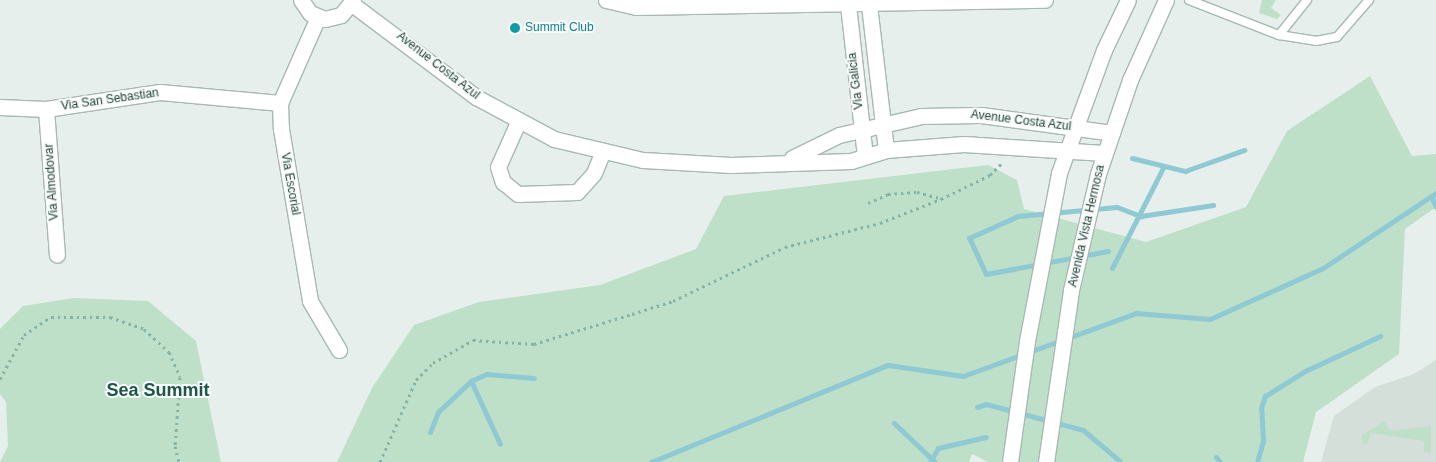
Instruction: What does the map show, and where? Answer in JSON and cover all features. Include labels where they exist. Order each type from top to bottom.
[{"type":"street","points":[[301,0],[318,17],[333,18],[352,2]]},
{"type":"street","points":[[606,0],[636,7],[869,5],[1045,0]]},
{"type":"street","points":[[1010,462],[1027,341],[1059,173],[1075,128],[1128,0]]},
{"type":"street","name":"Avenida Vista Hermosa","points":[[1046,462],[1071,290],[1098,174],[1104,153],[1166,0]]},
{"type":"street","name":"Avenue Costa Azul","points":[[352,2],[476,97],[554,139],[643,160],[731,165],[789,160],[851,161],[886,150],[964,144],[1065,154],[1104,153]]},
{"type":"street","name":"Via Galicia","points":[[848,5],[865,156]]},
{"type":"street","name":"Via Galicia","points":[[869,5],[886,124],[886,150]]},
{"type":"street","points":[[280,103],[318,17]]},
{"type":"street","name":"Via San Sebastian","points":[[0,107],[46,109],[160,92],[280,103]]},
{"type":"street","name":"Via Escorial","points":[[280,103],[310,301],[339,350]]},
{"type":"street","name":"Via Almodovar","points":[[46,109],[57,255]]},
{"type":"street","name":"Avenue Costa Azul","points":[[789,160],[861,128],[921,116],[981,115],[1112,133]]},
{"type":"street","points":[[519,120],[498,167],[503,182],[518,194],[577,192],[594,173],[603,151]]},
{"type":"lane","points":[[1189,0],[1279,35],[1316,41],[1337,37],[1368,0]]},
{"type":"lane","points":[[1279,35],[1307,0]]},
{"type":"path","points":[[380,462],[416,380],[433,363],[474,340],[543,342],[673,300],[785,247],[880,223],[941,199],[990,175],[1003,162]]},
{"type":"path","points":[[868,203],[888,194],[917,192],[941,199]]},
{"type":"path","points":[[0,379],[24,335],[51,317],[110,317],[144,329],[169,352],[180,377],[175,446],[179,462]]},
{"type":"shaded area","points":[[1436,360],[1436,462],[1321,462],[1334,416],[1375,387],[1414,374]]},
{"type":"green space","points":[[1262,0],[1276,0],[1271,8],[1281,15],[1277,19],[1259,13]]},
{"type":"green space","points":[[1370,76],[1412,156],[1436,154],[1436,207],[1405,229],[1399,354],[1316,412],[1303,462],[988,462],[972,454],[969,462],[337,462],[372,388],[414,325],[479,302],[600,285],[696,249],[724,196],[988,165],[1017,180],[1024,209],[1146,242],[1246,207],[1287,131]]},
{"type":"green space","points":[[74,298],[148,301],[196,341],[221,462],[0,462],[8,446],[6,402],[0,394],[0,329],[23,306]]},
{"type":"green space","points":[[1384,421],[1390,431],[1431,426],[1431,453],[1424,452],[1424,441],[1371,433],[1367,444],[1363,444],[1361,436]]},
{"type":"waterway","points":[[1132,158],[1185,171],[1244,150]]},
{"type":"waterway","points":[[1112,268],[1163,168]]},
{"type":"waterway","points":[[651,462],[888,365],[963,376],[1136,313],[1210,319],[1323,268],[1436,193]]},
{"type":"waterway","points":[[1431,196],[1436,207]]},
{"type":"waterway","points":[[1108,251],[986,274],[969,238],[1018,216],[1117,207],[1141,216],[1213,205]]},
{"type":"waterway","points":[[1257,462],[1263,441],[1261,408],[1265,396],[1305,371],[1380,336]]},
{"type":"waterway","points":[[430,432],[438,412],[471,381],[487,374],[534,378]]},
{"type":"waterway","points":[[471,381],[500,444]]},
{"type":"waterway","points":[[977,407],[986,404],[1083,430],[1120,461]]},
{"type":"waterway","points":[[894,423],[935,462]]},
{"type":"waterway","points":[[930,462],[938,448],[986,437]]},
{"type":"waterway","points":[[1216,457],[1220,462]]},
{"type":"place","name":"Summit Club","points":[[515,28]]},
{"type":"district","name":"Sea Summit","points":[[158,390]]}]
